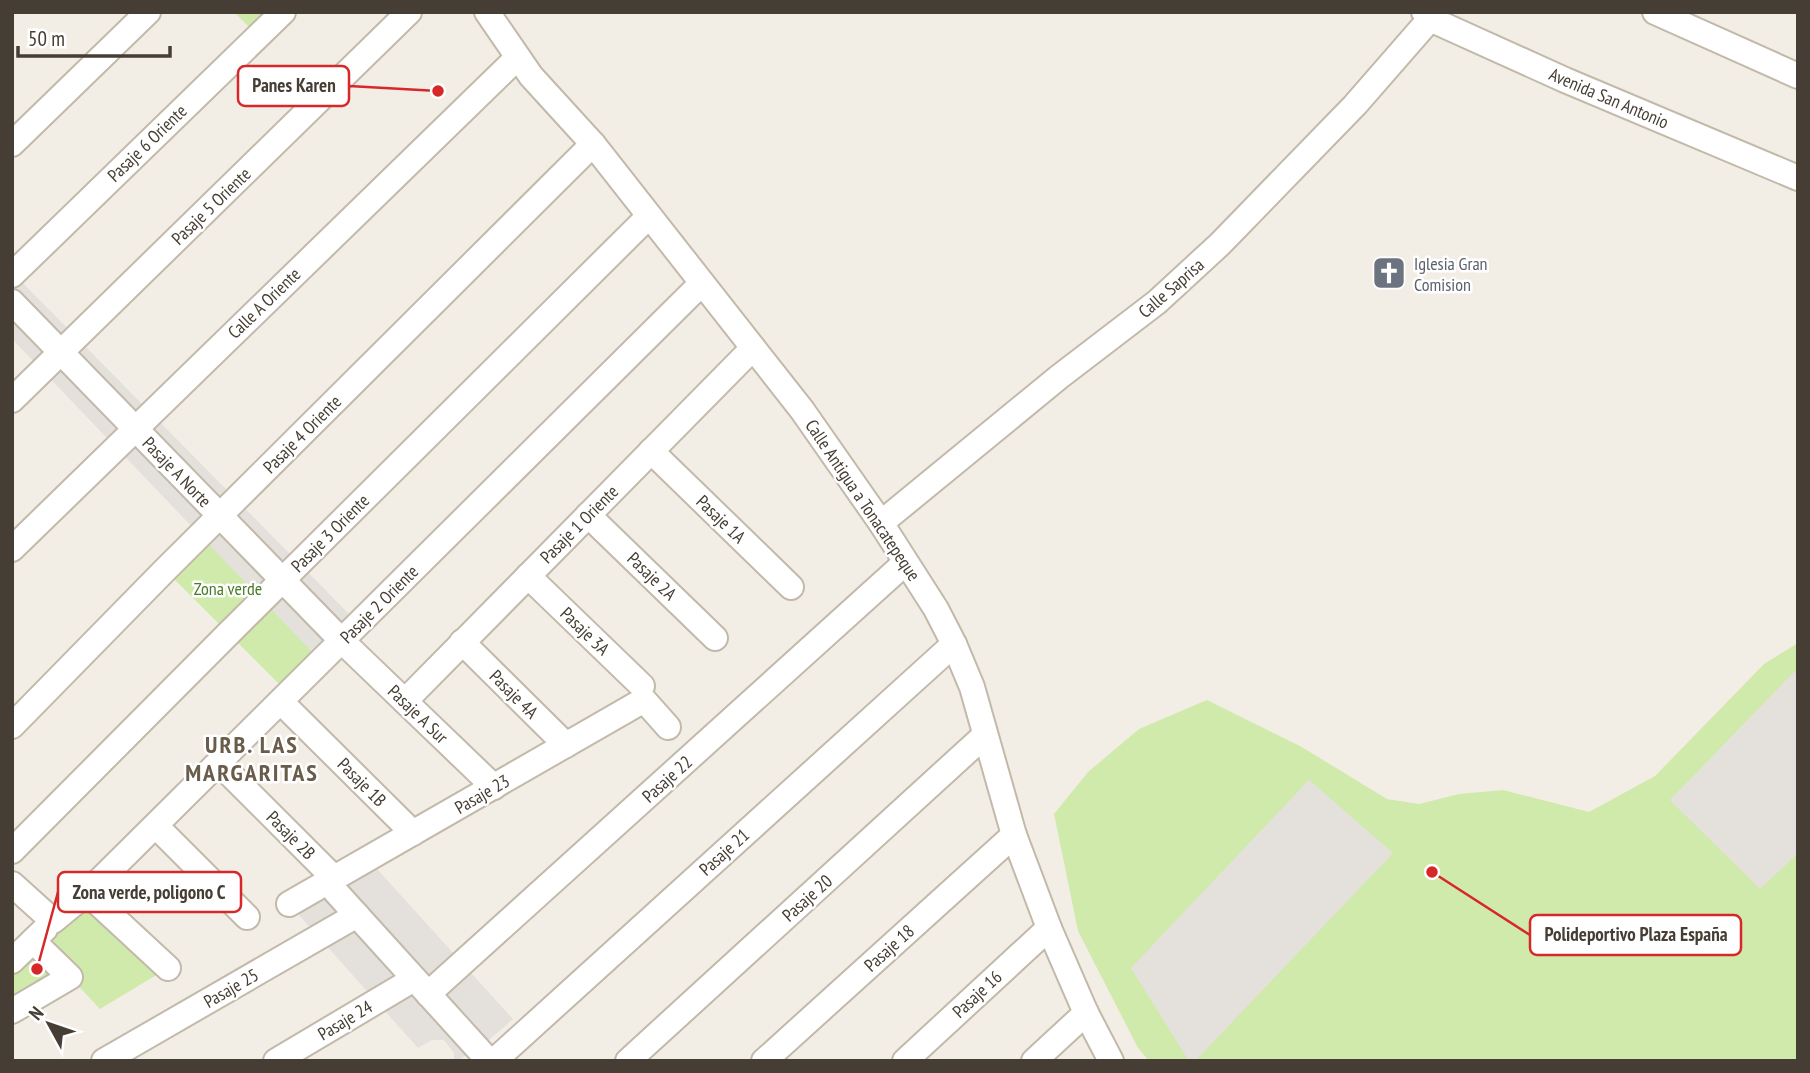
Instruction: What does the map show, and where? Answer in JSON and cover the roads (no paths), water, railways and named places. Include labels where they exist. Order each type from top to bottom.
[{"type":"street","points":[[12,144],[148,12]]},
{"type":"street","name":"Pasaje 6 Oriente","points":[[12,275],[283,12]]},
{"type":"street","name":"Pasaje 5 Oriente","points":[[12,400],[409,12]]},
{"type":"street","name":"Calle Antigua a Tonacatepeque","points":[[487,12],[517,58],[593,144],[836,456],[936,609],[972,687],[1014,835],[1049,928],[1086,1013],[1111,1061]]},
{"type":"street","points":[[1655,12],[1798,76]]},
{"type":"street","name":"Avenida San Antonio","points":[[1427,16],[1565,80],[1798,177]]},
{"type":"street","name":"Calle Saprisa","points":[[881,523],[1059,377],[1157,302],[1220,244],[1355,105],[1427,16]]},
{"type":"street","name":"Calle A Oriente","points":[[12,549],[517,58]]},
{"type":"street","name":"Pasaje 4 Oriente","points":[[12,726],[593,144]]},
{"type":"street","name":"Pasaje 3 Oriente","points":[[12,851],[649,216]]},
{"type":"street","name":"Pasaje 2 Oriente","points":[[12,961],[33,941],[48,916],[87,893],[701,284]]},
{"type":"street","name":"Pasaje A Norte","points":[[12,302],[342,641]]},
{"type":"street","name":"Pasaje 1 Oriente","points":[[405,701],[753,348]]},
{"type":"street","name":"Pasaje 1A","points":[[651,451],[791,587]]},
{"type":"street","name":"Pasaje 2A","points":[[588,514],[715,638]]},
{"type":"street","name":"Pasaje 22","points":[[421,986],[905,563]]},
{"type":"street","name":"Pasaje 3A","points":[[528,576],[642,686]]},
{"type":"street","name":"Pasaje A Sur","points":[[342,641],[494,787]]},
{"type":"street","name":"Pasaje 4A","points":[[462,642],[566,746]]},
{"type":"street","name":"Pasaje 21","points":[[491,1061],[954,644]]},
{"type":"street","name":"Pasaje 23","points":[[289,904],[335,885],[413,833],[644,701],[668,727]]},
{"type":"street","name":"Pasaje 1B","points":[[281,702],[413,833]]},
{"type":"street","name":"Pasaje 20","points":[[628,1061],[985,735]]},
{"type":"street","name":"Pasaje 2B","points":[[219,763],[335,885],[357,915],[491,1061]]},
{"type":"street","points":[[156,826],[247,917]]},
{"type":"street","name":"Pasaje 18","points":[[764,1061],[1014,835]]},
{"type":"street","points":[[12,884],[48,916]]},
{"type":"street","points":[[87,893],[168,968]]},
{"type":"street","name":"Pasaje 25","points":[[104,1061],[357,915]]},
{"type":"street","name":"Pasaje 16","points":[[905,1061],[1049,928]]},
{"type":"street","points":[[12,1011],[70,977],[33,941]]},
{"type":"street","name":"Pasaje 24","points":[[276,1061],[421,986]]},
{"type":"street","points":[[1034,1061],[1086,1013]]},
{"type":"place","name":"Panes Karen","points":[[438,91]]},
{"type":"place","name":"Iglesia Gran Comision","points":[[1389,273]]},
{"type":"place","name":"Polideportivo Plaza España","points":[[1432,872]]},
{"type":"place","name":"Zona verde, poligono C","points":[[37,969]]},
{"type":"district","name":"URB. LAS MARGARITAS","points":[[252,758]]},
{"type":"park label","name":"Zona verde","points":[[228,588]]}]
